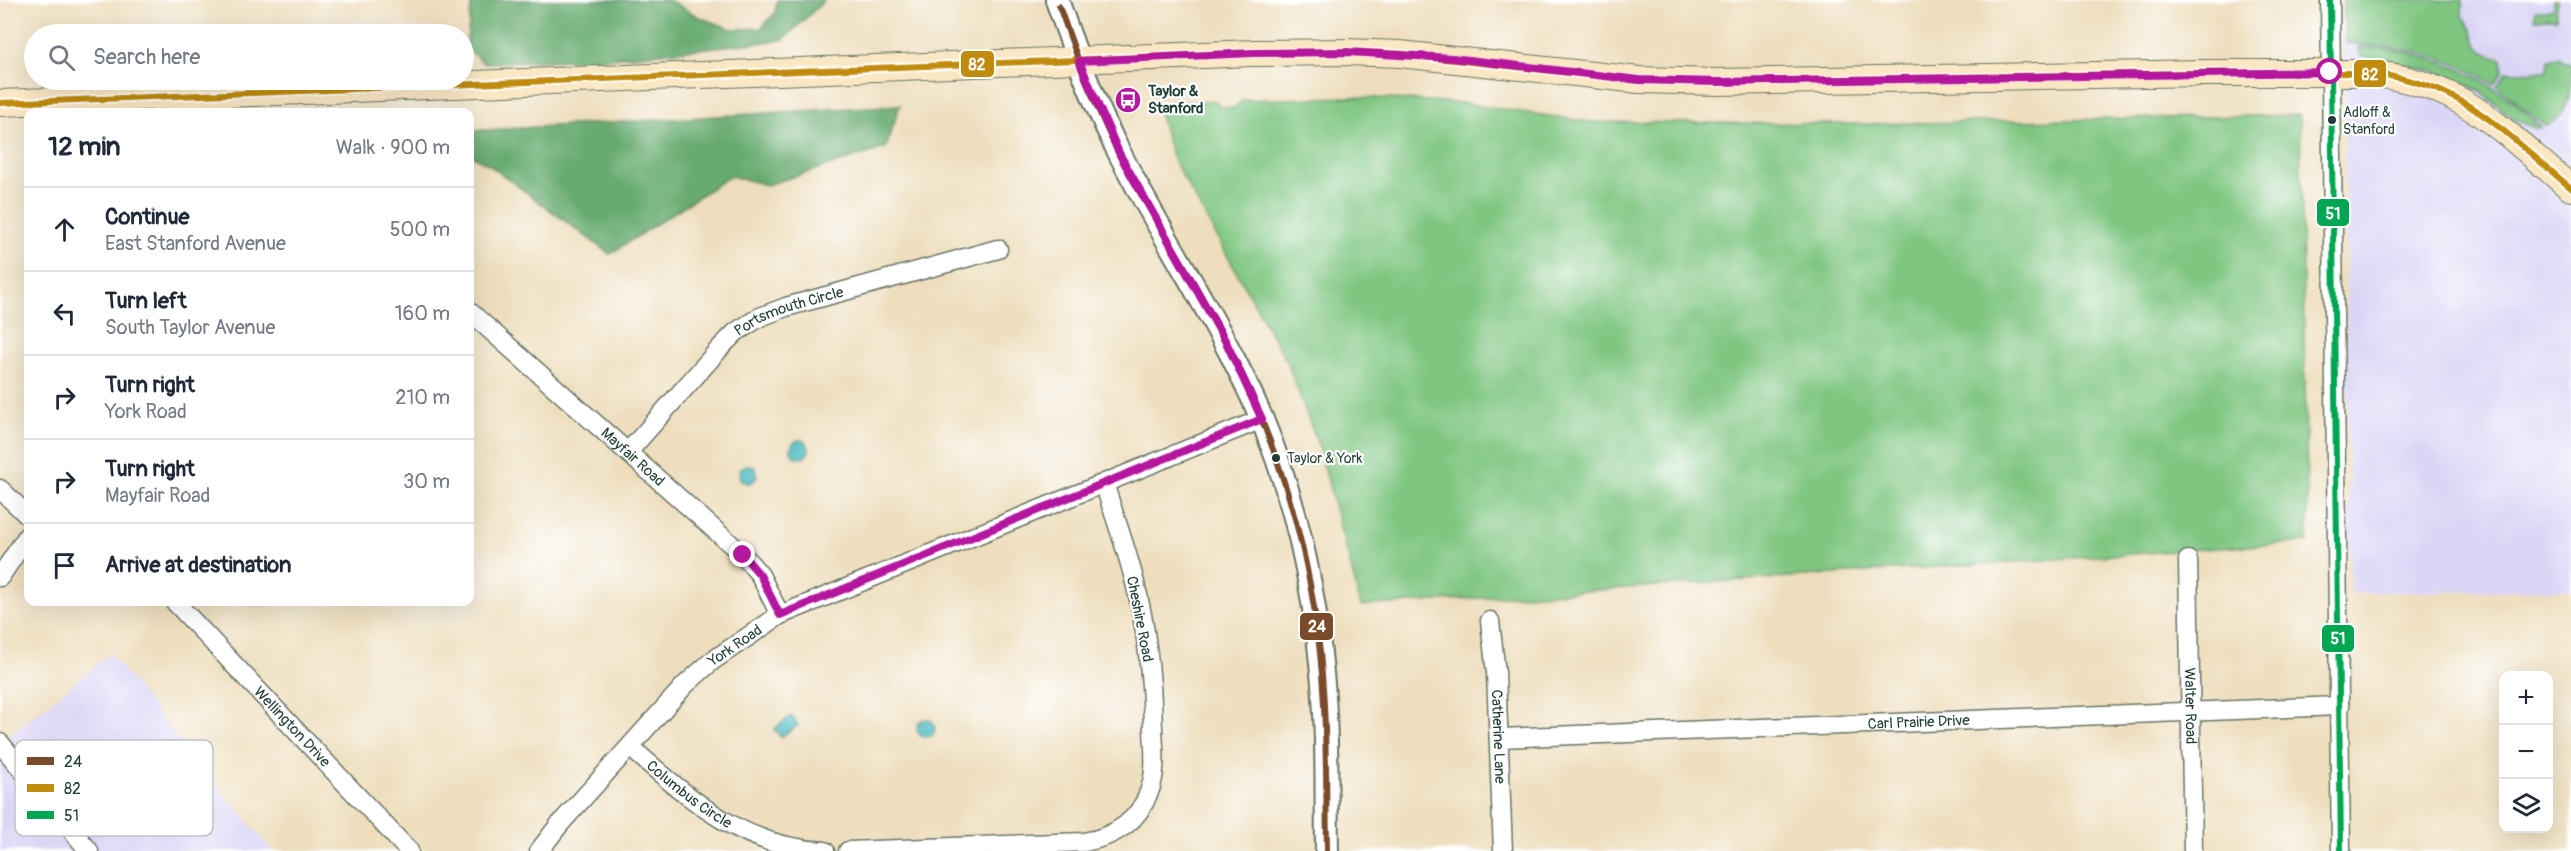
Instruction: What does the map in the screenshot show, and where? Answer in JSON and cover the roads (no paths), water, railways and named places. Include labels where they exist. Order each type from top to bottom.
[{"type":"main road","points":[[474,85],[1254,53],[1346,52],[1452,58],[1639,80],[1718,82],[2330,72],[2382,74],[2443,90],[2466,102],[2492,119],[2571,188]]},
{"type":"main road","points":[[0,103],[334,90]]},
{"type":"street","points":[[1057,0],[1079,61],[1120,155],[1226,342],[1262,419],[1292,510],[1310,580],[1316,621],[1325,720],[1327,851]]},
{"type":"street","points":[[2330,0],[2341,851]]},
{"type":"street","name":"Portsmouth Circle","points":[[628,452],[721,346],[736,332],[760,316],[825,295],[998,249]]},
{"type":"street","name":"Mayfair Road","points":[[474,316],[743,555],[760,575],[780,615]]},
{"type":"street","name":"York Road","points":[[539,851],[559,825],[685,685],[711,661],[780,615],[1262,419]]},
{"type":"street","name":"Cheshire Road","points":[[848,851],[1084,842],[1097,840],[1120,830],[1143,806],[1154,774],[1152,689],[1134,579],[1104,483]]},
{"type":"street","points":[[0,489],[24,512]]},
{"type":"street","points":[[0,577],[24,541]]},
{"type":"street","name":"Walter Road","points":[[2188,560],[2193,851]]},
{"type":"street","name":"Wellington Drive","points":[[179,606],[409,851]]},
{"type":"street","name":"Catherine Lane","points":[[1490,621],[1496,673],[1503,851]]},
{"type":"street","name":"Carl Prairie Drive","points":[[1499,738],[2340,706]]},
{"type":"street","points":[[0,743],[15,761]]},
{"type":"street","name":"Columbus Circle","points":[[630,747],[692,801],[725,823],[770,842],[825,851]]},
{"type":"street","points":[[77,836],[89,851]]},
{"type":"water","points":[[800,440],[806,443],[809,449],[806,455],[800,458],[794,455],[791,449],[794,443]]},
{"type":"water","points":[[748,465],[754,468],[757,474],[754,480],[748,483],[742,480],[739,474],[742,468]]},
{"type":"water","points":[[791,716],[798,725],[781,737],[774,729]]},
{"type":"water","points":[[926,719],[932,722],[935,728],[932,734],[926,737],[920,734],[917,728],[920,722]]},
{"type":"place","name":"Taylor & Stanford","points":[[1128,100]]},
{"type":"place","name":"Adloff & Stanford","points":[[2332,120]]},
{"type":"place","name":"Taylor & York","points":[[1276,458]]}]
